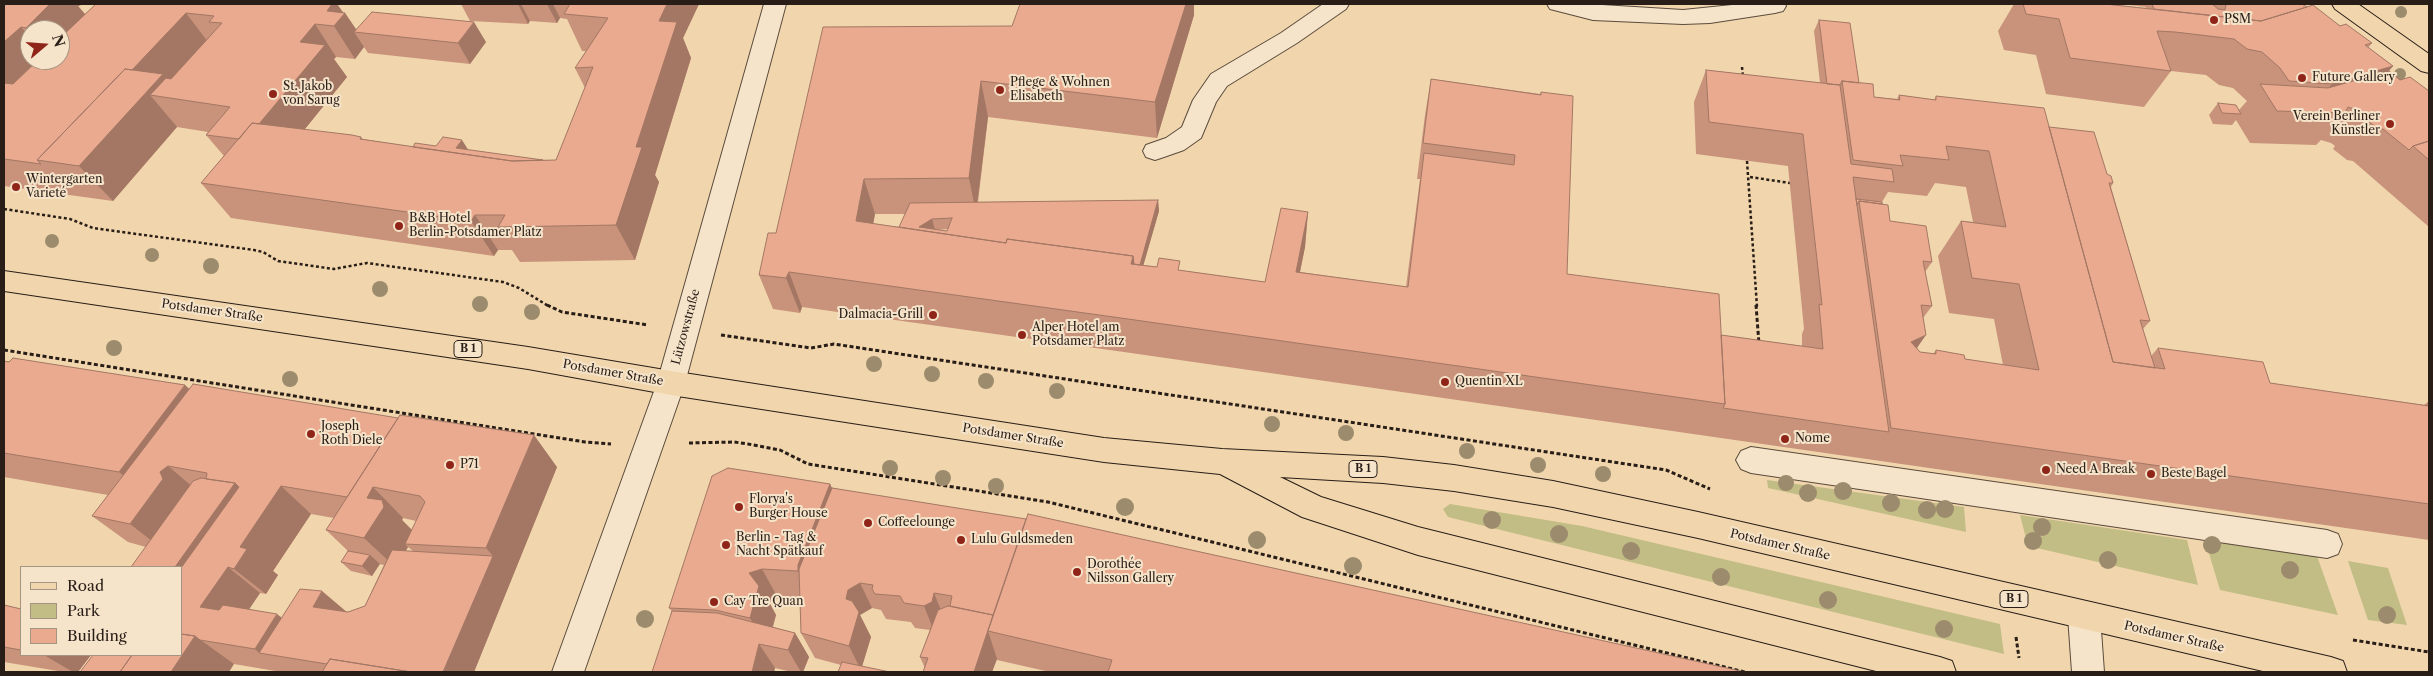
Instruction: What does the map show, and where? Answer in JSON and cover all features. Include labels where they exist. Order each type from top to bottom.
[{"type":"main road","points":[[2343,4],[2429,65]]},
{"type":"main road","name":"Potsdamer Straße","points":[[4,281],[528,358],[670,383],[1104,450],[1222,462],[1383,470],[1454,478],[1553,494],[1707,527],[2331,672]]},
{"type":"main road","name":"Potsdamer Straße","points":[[1222,462],[1313,508],[1418,541],[1940,672]]},
{"type":"street","name":"Lützowstraße","points":[[568,672],[670,383],[775,4]]},
{"type":"street","points":[[1155,151],[1175,144],[1192,132],[1205,100],[1219,80],[1290,38],[1338,4]]},
{"type":"street","points":[[1558,4],[1593,12],[1683,16],[1744,12],[1775,6]]},
{"type":"street","points":[[1751,460],[2327,544]]},
{"type":"street","points":[[2084,616],[2088,672]]},
{"type":"path","points":[[1742,67],[1743,83]]},
{"type":"path","points":[[1747,161],[1750,177],[1759,353]]},
{"type":"path","points":[[1750,177],[1790,183]]},
{"type":"path","points":[[4,209],[70,218],[93,228],[254,250],[262,252],[278,261],[334,269],[367,263],[503,282],[519,288],[544,304],[562,312],[606,319]]},
{"type":"path","points":[[4,350],[585,442]]},
{"type":"path","points":[[767,447],[780,450],[808,464],[1048,502],[1745,672]]},
{"type":"path","points":[[2015,630],[2019,658]]},
{"type":"green space","points":[[1767,480],[1964,507],[1966,532],[1768,488]]},
{"type":"green space","points":[[1450,504],[1582,526],[2000,624],[2004,654],[1448,517],[1443,509]]},
{"type":"green space","points":[[2020,515],[2187,540],[2198,585],[2028,546]]},
{"type":"green space","points":[[2205,540],[2317,556],[2338,615],[2220,590]]},
{"type":"green space","points":[[2348,561],[2388,568],[2407,625],[2368,620]]},
{"type":"building","points":[[4,4],[50,4],[34,20],[20,20],[20,28],[4,42]]},
{"type":"building","points":[[96,4],[332,4],[327,11],[345,13],[334,26],[315,24],[300,42],[325,45],[259,124],[252,123],[239,139],[206,135],[230,107],[150,95],[166,78],[171,79],[222,23],[209,22],[214,16],[186,13],[132,70],[125,69],[37,160],[41,164],[4,159],[4,83],[13,84],[28,70],[70,70],[70,29]]},
{"type":"building","points":[[570,4],[667,4],[659,21],[677,22],[636,147],[642,147],[616,225],[498,227],[505,215],[475,215],[471,221],[201,183],[252,123],[352,135],[361,137],[360,139],[512,161],[556,160],[593,67],[575,68],[608,18],[564,14]]},
{"type":"building","points":[[1020,4],[1186,4],[1155,102],[981,81],[969,178],[864,179],[856,221],[1006,243],[1007,239],[1133,256],[1131,264],[1157,267],[1159,258],[1180,261],[1178,270],[1265,282],[1281,208],[1308,212],[1296,272],[1408,287],[1424,153],[1514,165],[1515,155],[1423,143],[1431,79],[1541,95],[1541,92],[1573,96],[1567,274],[1719,294],[1725,404],[789,272],[786,278],[759,275],[768,233],[776,233],[823,27],[1012,26]]},
{"type":"building","points":[[2023,4],[2105,4],[2261,21],[2313,5],[2340,26],[2346,24],[2372,43],[2365,45],[2393,66],[2332,84],[2289,81],[2280,68],[2262,52],[2247,49],[2234,39],[2157,31],[2171,71],[2070,58],[2059,19],[2026,14]]},
{"type":"building","points":[[2152,4],[2212,4],[2218,9],[2225,10],[2226,5],[2224,4],[2302,4],[2307,7],[2261,21],[2154,9]]},
{"type":"building","points":[[372,12],[474,22],[458,43],[354,32]]},
{"type":"building","points":[[1819,20],[1850,23],[1859,83],[1842,81],[1840,85],[1827,84]]},
{"type":"building","points":[[125,69],[163,74],[79,166],[37,160]]},
{"type":"building","points":[[1706,70],[1840,85],[1851,164],[1892,169],[1894,182],[1853,177],[1889,432],[1723,408],[1725,404],[1721,335],[1823,349],[1819,304],[1822,305],[1803,134],[1709,122]]},
{"type":"building","points":[[2389,71],[2400,80],[2410,77],[2429,91],[2429,141],[2413,146],[2409,150],[2383,129],[2377,128],[2363,117],[2364,114],[2360,111],[2348,107],[2345,113],[2277,111],[2260,84],[2328,88]]},
{"type":"building","points":[[1842,81],[1873,84],[1874,97],[1900,100],[1899,95],[1936,100],[1936,96],[2044,108],[2113,362],[2165,369],[2158,348],[2263,362],[2270,383],[2429,406],[2429,504],[1891,428],[1859,201],[1888,205],[1890,221],[1926,226],[1932,262],[1923,261],[1932,306],[1921,305],[1926,335],[1911,342],[1920,352],[1936,354],[1936,350],[1964,355],[1965,359],[2039,370],[2019,284],[1972,278],[1961,221],[2006,227],[1989,151],[1946,146],[1949,160],[1900,155],[1903,166],[1853,160]]},
{"type":"building","points":[[2218,103],[2236,105],[2241,114],[2222,113]]},
{"type":"building","points":[[2049,127],[2094,132],[2107,174],[2111,176],[2113,183],[2109,183],[2150,321],[2140,320],[2155,368],[2113,362]]},
{"type":"building","points":[[443,137],[462,140],[456,148],[543,160],[512,161],[413,147],[415,143],[436,146]]},
{"type":"building","points":[[2429,141],[2429,160],[2413,146]]},
{"type":"building","points":[[1856,199],[1882,202],[1882,204],[1859,201],[1857,205]]},
{"type":"building","points":[[1158,200],[1140,265],[1134,264],[1133,256],[1007,239],[1006,243],[899,227],[910,203]],"holes":[[[952,218],[947,231],[919,227],[932,219]]]},
{"type":"building","points":[[13,358],[185,385],[119,472],[4,453],[4,361],[9,362]]},
{"type":"building","points":[[193,384],[398,418],[347,497],[281,486],[240,547],[247,549],[234,569],[228,567],[200,607],[219,610],[223,605],[277,614],[255,649],[200,640],[195,636],[182,634],[182,567],[239,487],[235,483],[206,479],[207,473],[168,466],[160,472],[163,479],[130,524],[92,516]]},
{"type":"building","points":[[400,415],[534,435],[486,548],[405,544],[425,502],[420,496],[373,487],[367,498],[382,500],[384,507],[364,538],[326,530]]},
{"type":"building","points":[[728,468],[830,484],[798,565],[798,571],[762,569],[749,573],[759,586],[750,618],[715,610],[669,608],[712,476]]},
{"type":"building","points":[[201,478],[235,483],[176,566],[132,566],[193,481]]},
{"type":"building","points":[[832,488],[1026,519],[993,615],[950,606],[952,596],[934,593],[932,602],[924,606],[904,603],[900,596],[875,594],[872,589],[873,585],[860,583],[848,590],[846,599],[852,601],[859,612],[849,646],[801,633],[799,569]]},
{"type":"building","points":[[1028,514],[1745,672],[1108,672],[1112,660],[988,631]]},
{"type":"building","points":[[392,550],[493,556],[443,672],[411,672],[330,659],[327,664],[259,653],[300,589],[322,591],[313,607],[348,612],[365,606]]},
{"type":"building","points":[[348,551],[370,555],[362,566],[341,562]]},
{"type":"building","points":[[4,605],[20,609],[20,650],[4,647]]},
{"type":"building","points":[[948,606],[993,615],[974,672],[923,672],[928,658],[920,657],[938,610]]},
{"type":"building","points":[[672,611],[717,613],[795,633],[788,650],[759,644],[752,672],[652,672]]},
{"type":"building","points":[[182,634],[195,636],[182,656]]},
{"type":"building","points":[[92,656],[131,656],[120,672],[80,672]]},
{"type":"building","points":[[131,656],[182,656],[171,672],[120,672]]},
{"type":"building","points":[[330,659],[411,672],[322,672]]},
{"type":"building","points":[[842,662],[890,672],[838,672]]},
{"type":"place","name":"PSM","points":[[2214,20]]},
{"type":"place","name":"Future Gallery","points":[[2302,78]]},
{"type":"place","name":"Pflege & Wohnen Elisabeth","points":[[1000,90]]},
{"type":"place","name":"St. Jakob von Sarug","points":[[273,94]]},
{"type":"place","name":"Verein Berliner Künstler","points":[[2390,124]]},
{"type":"place","name":"Wintergarten Varieté","points":[[16,187]]},
{"type":"place","name":"B&B Hotel Berlin-Potsdamer Platz","points":[[399,226]]},
{"type":"place","name":"Dalmacia-Grill","points":[[933,315]]},
{"type":"place","name":"Alper Hotel am Potsdamer Platz","points":[[1022,335]]},
{"type":"place","name":"Quentin XL","points":[[1445,382]]},
{"type":"place","name":"Joseph Roth Diele","points":[[311,434]]},
{"type":"place","name":"Nome","points":[[1785,439]]},
{"type":"place","name":"P71","points":[[450,465]]},
{"type":"place","name":"Need A Break","points":[[2046,470]]},
{"type":"place","name":"Beste Bagel","points":[[2151,474]]},
{"type":"place","name":"Florya's Burger House","points":[[739,507]]},
{"type":"place","name":"Coffeelounge","points":[[868,523]]},
{"type":"place","name":"Lulu Guldsmeden","points":[[961,540]]},
{"type":"place","name":"Berlin - Tag & Nacht Spätkauf","points":[[726,545]]},
{"type":"place","name":"Dorothée Nilsson Gallery","points":[[1077,572]]},
{"type":"place","name":"Cay Tre Quan","points":[[714,602]]}]
